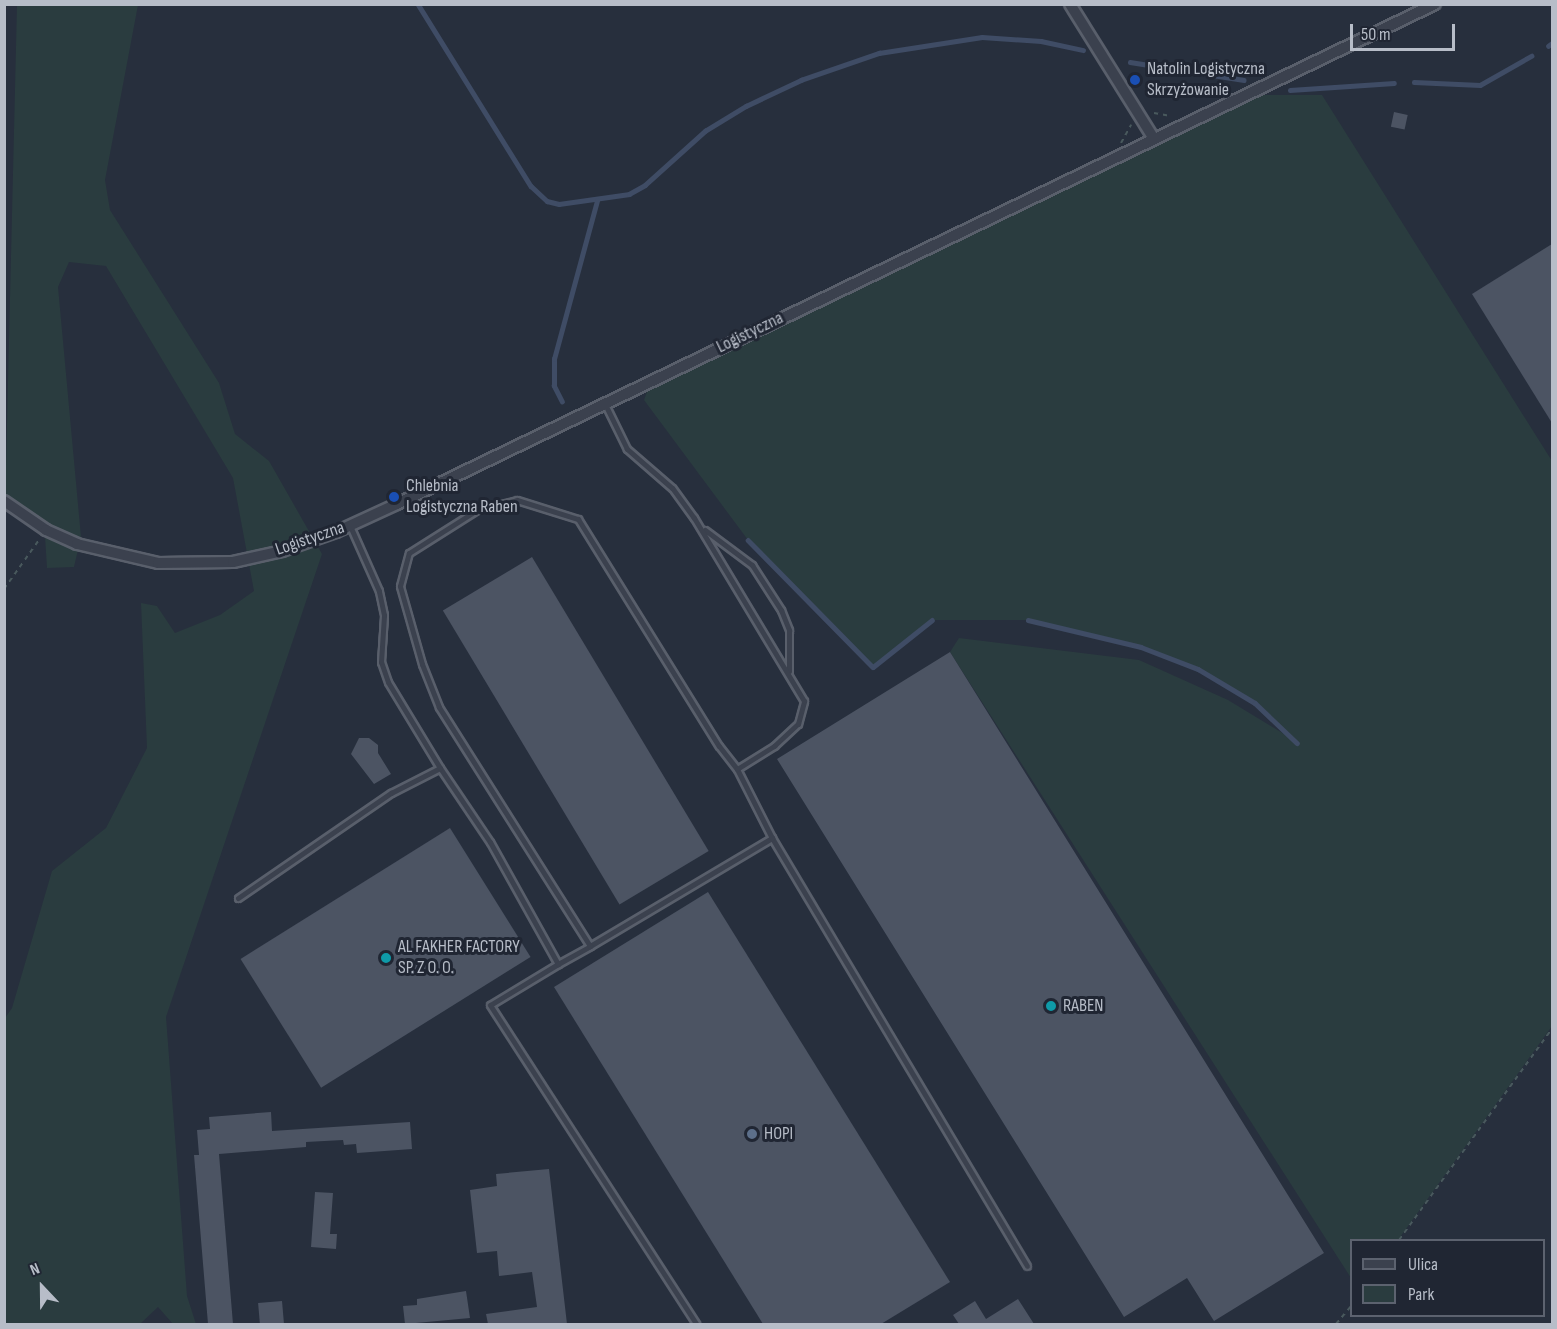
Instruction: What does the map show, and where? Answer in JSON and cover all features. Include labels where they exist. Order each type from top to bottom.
[{"type":"street","points":[[1070,4],[1154,140]]},
{"type":"street","name":"Logistyczna","points":[[4,501],[46,530],[115,555],[196,565],[233,562],[282,551],[350,526],[1435,4]]},
{"type":"lane","points":[[605,403],[627,448],[672,488],[694,518],[789,671],[804,701],[798,724],[774,746],[737,769]]},
{"type":"lane","points":[[590,946],[439,707],[422,664],[400,586],[409,553],[477,510],[517,500],[578,519],[719,746],[737,769],[772,838],[1027,1266]]},
{"type":"lane","points":[[694,518],[708,534],[752,565],[781,610],[789,630],[789,671]]},
{"type":"lane","points":[[350,526],[379,591],[384,615],[381,662],[388,682],[440,768],[490,842],[558,964]]},
{"type":"lane","points":[[238,898],[391,793],[440,768]]},
{"type":"lane","points":[[696,1324],[490,1005],[772,838]]},
{"type":"path","points":[[1152,112],[1163,117],[1173,116]]},
{"type":"path","points":[[4,589],[46,530]]},
{"type":"path","points":[[1400,1239],[1552,1029]]},
{"type":"path","points":[[1336,1324],[1350,1307]]},
{"type":"green space","points":[[17,5],[138,5],[105,180],[110,210],[219,383],[235,434],[269,461],[322,554],[166,1017],[187,1296],[196,1324],[173,1324],[158,1307],[140,1324],[5,1324],[5,1018],[12,1008],[52,871],[106,828],[147,748],[141,603],[157,606],[175,633],[220,615],[254,591],[233,478],[106,266],[69,262],[58,287],[81,537],[74,567],[47,568],[44,521],[26,509],[5,508]]},
{"type":"green space","points":[[1246,95],[1322,95],[1552,461],[1552,1026],[1399,1239],[1350,1239],[1350,1276],[950,652],[959,638],[1139,660],[1228,700],[1294,740],[1255,703],[1198,669],[1141,647],[1028,620],[932,620],[873,667],[748,540],[644,400],[651,381]]},
{"type":"building","points":[[1394,112],[1408,115],[1405,130],[1391,127]]},
{"type":"building","points":[[1552,244],[1552,423],[1472,294]]},
{"type":"building","points":[[532,557],[709,851],[620,905],[443,611]]},
{"type":"building","name":"RABEN","points":[[950,652],[1324,1253],[1214,1321],[1187,1278],[1124,1317],[777,759]]},
{"type":"building","points":[[359,738],[369,738],[378,745],[378,753],[391,774],[374,784],[351,754]]},
{"type":"building","name":"AL FAKHER FACTORY SP. Z O. O.","points":[[450,828],[531,957],[321,1088],[241,959]]},
{"type":"building","name":"HOPI","points":[[708,892],[950,1282],[881,1324],[763,1324],[554,987]]},
{"type":"building","points":[[271,1112],[272,1131],[410,1122],[412,1149],[357,1153],[356,1144],[344,1145],[343,1140],[306,1142],[306,1147],[219,1154],[233,1324],[208,1324],[194,1155],[199,1155],[197,1130],[210,1129],[209,1117]]},
{"type":"building","points":[[549,1169],[567,1324],[488,1324],[486,1314],[537,1307],[532,1272],[499,1276],[497,1251],[477,1253],[470,1190],[497,1186],[496,1174]]},
{"type":"building","points":[[315,1192],[333,1193],[330,1234],[337,1234],[336,1249],[311,1247]]},
{"type":"building","points":[[466,1291],[470,1318],[405,1324],[403,1306],[417,1305],[417,1299]]},
{"type":"building","points":[[1018,1299],[1034,1324],[959,1324],[953,1315],[975,1301],[986,1319]]},
{"type":"building","points":[[282,1301],[284,1324],[260,1324],[258,1303]]},
{"type":"waterway","points":[[418,4],[531,186],[547,201],[559,204],[629,194],[645,185],[705,131],[746,106],[801,80],[879,53],[982,37],[1041,41],[1083,50]]},
{"type":"waterway","points":[[1548,46],[1552,43]]},
{"type":"waterway","points":[[1414,82],[1480,85],[1531,56]]},
{"type":"waterway","points":[[1130,62],[1244,80]]},
{"type":"waterway","points":[[1290,90],[1394,83]]},
{"type":"waterway","points":[[562,402],[554,386],[554,359],[597,201]]},
{"type":"waterway","points":[[748,540],[873,667],[932,620]]},
{"type":"waterway","points":[[1028,620],[1141,647],[1198,669],[1255,703],[1297,743]]},
{"type":"place","name":"Natolin Logistyczna Skrzyżowanie","points":[[1135,80]]},
{"type":"place","name":"Chlebnia Logistyczna Raben","points":[[394,497]]},
{"type":"place","name":"AL FAKHER FACTORY SP. Z O. O.","points":[[386,958]]},
{"type":"place","name":"RABEN","points":[[1051,1006]]},
{"type":"place","name":"HOPI","points":[[752,1134]]}]
